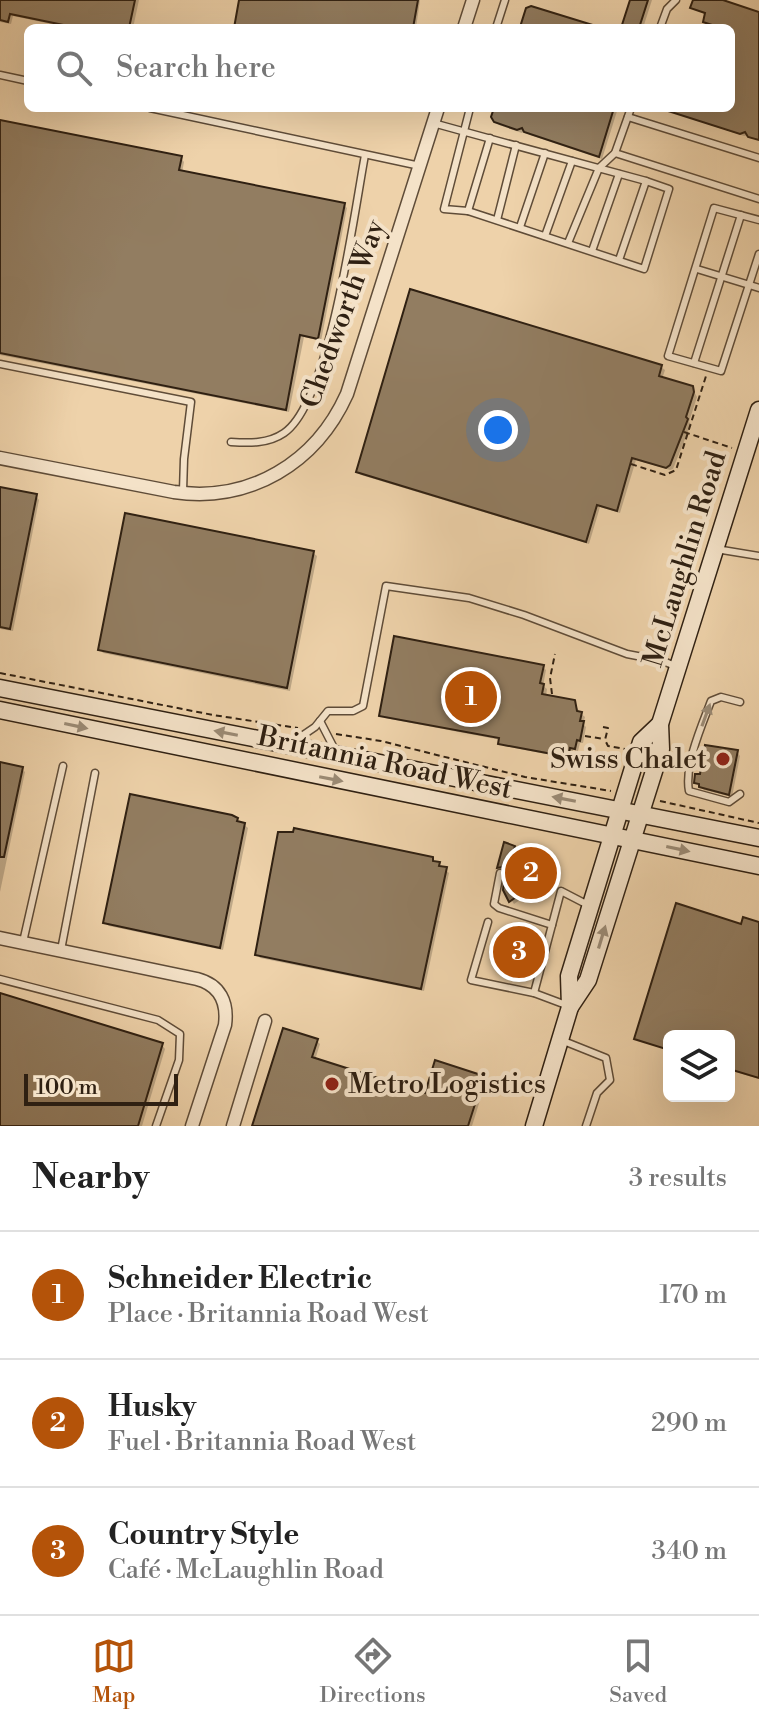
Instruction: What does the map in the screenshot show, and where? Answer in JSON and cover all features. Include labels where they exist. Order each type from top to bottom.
[{"type":"main road","name":"McLaughlin Road","points":[[570,1007],[588,980],[661,749],[660,724],[759,410]]},
{"type":"main road","name":"Britannia Road West","points":[[0,688],[759,838]]},
{"type":"main road","name":"Britannia Road West","points":[[0,710],[759,866]]},
{"type":"main road","name":"McLaughlin Road","points":[[534,1126],[570,1007],[569,976],[641,742],[660,724]]},
{"type":"street","points":[[465,24],[473,0]]},
{"type":"street","name":"Chedworth Way","points":[[0,458],[183,493],[224,493],[256,485],[303,457],[324,434],[347,394],[437,112]]},
{"type":"street","points":[[0,938],[197,979],[210,984],[220,993],[227,1010],[225,1025],[192,1126]]},
{"type":"street","points":[[233,1126],[265,1021]]},
{"type":"lane","points":[[497,24],[505,0]]},
{"type":"lane","points":[[661,24],[667,9],[676,0]]},
{"type":"lane","points":[[0,75],[24,80]]},
{"type":"lane","points":[[168,112],[420,166]]},
{"type":"lane","points":[[433,123],[462,131],[516,145],[646,181],[669,189],[644,269],[468,211],[444,209],[462,131],[469,112]]},
{"type":"lane","points":[[568,243],[599,168],[615,153],[630,112]]},
{"type":"lane","points":[[628,117],[759,158]]},
{"type":"lane","points":[[468,211],[490,138]]},
{"type":"lane","points":[[497,220],[516,145]]},
{"type":"lane","points":[[520,227],[545,153]]},
{"type":"lane","points":[[615,153],[759,199]]},
{"type":"lane","points":[[231,442],[248,443],[276,437],[286,432],[305,409],[328,346],[365,155]]},
{"type":"lane","points":[[545,236],[572,161]]},
{"type":"lane","points":[[592,251],[619,174]]},
{"type":"lane","points":[[619,260],[646,181]]},
{"type":"lane","points":[[759,220],[714,208],[668,356],[721,371],[759,254]]},
{"type":"lane","points":[[694,363],[741,215]]},
{"type":"lane","points":[[697,269],[759,288]]},
{"type":"lane","points":[[0,364],[191,402],[183,493]]},
{"type":"lane","points":[[716,549],[759,556]]},
{"type":"lane","points":[[328,711],[353,711],[363,706],[386,586],[469,598],[627,654],[678,667]]},
{"type":"lane","points":[[740,702],[721,697],[711,701],[697,738],[687,782],[689,791],[694,795],[729,802],[740,794]]},
{"type":"lane","points":[[288,745],[308,734],[320,721],[328,711],[327,699]]},
{"type":"lane","points":[[320,721],[338,755]]},
{"type":"lane","points":[[22,942],[63,766]]},
{"type":"lane","points":[[61,950],[95,773]]},
{"type":"lane","points":[[500,873],[494,904],[552,925]]},
{"type":"lane","points":[[534,993],[561,891],[590,906]]},
{"type":"lane","points":[[488,922],[471,980],[534,993],[570,1007]]},
{"type":"lane","points":[[0,979],[158,1020],[180,1034],[179,1060],[156,1126]]},
{"type":"lane","points":[[561,1040],[606,1058],[610,1080],[597,1093],[586,1126]]},
{"type":"path","points":[[631,464],[665,475],[676,470],[709,368]]},
{"type":"path","points":[[686,433],[746,452]]},
{"type":"path","points":[[552,694],[550,678],[555,654]]},
{"type":"path","points":[[603,727],[608,728],[605,740],[608,746],[638,752]]},
{"type":"path","points":[[585,736],[605,740]]},
{"type":"path","points":[[661,801],[759,823]]},
{"type":"building","points":[[0,0],[135,0],[130,24],[59,24],[10,14],[8,22],[0,20]]},
{"type":"building","points":[[239,0],[418,0],[414,24],[235,24]]},
{"type":"building","points":[[630,0],[648,0],[640,24],[622,24]]},
{"type":"building","points":[[693,0],[723,0],[759,12],[759,140],[748,137],[745,132],[740,134],[671,112],[735,112],[735,24],[703,22],[705,13],[690,8]]},
{"type":"building","points":[[531,6],[590,24],[521,24],[526,8]]},
{"type":"building","points":[[493,112],[613,112],[599,157],[524,132],[522,128],[517,130],[494,122]]},
{"type":"building","points":[[0,120],[182,156],[179,170],[345,203],[318,339],[300,335],[286,410],[0,353]]},
{"type":"building","points":[[410,289],[662,365],[659,376],[693,386],[694,392],[688,419],[670,465],[666,468],[632,458],[617,511],[597,505],[586,542],[356,472]]},
{"type":"building","points":[[0,487],[37,494],[10,629],[0,627]]},
{"type":"building","points":[[125,513],[314,551],[287,688],[98,650]]},
{"type":"building","points":[[394,636],[544,665],[540,683],[544,684],[542,694],[575,700],[577,711],[582,712],[580,721],[584,721],[580,741],[577,740],[575,749],[570,748],[569,753],[564,752],[563,756],[498,744],[499,738],[379,716]]},
{"type":"building","points":[[705,745],[738,750],[729,795],[694,783],[695,774],[700,774]]},
{"type":"building","points":[[0,762],[23,767],[4,857],[0,857]]},
{"type":"building","points":[[130,794],[232,815],[238,818],[237,821],[245,823],[220,948],[103,923]]},
{"type":"building","points":[[294,828],[433,857],[433,861],[440,862],[439,866],[447,867],[421,989],[255,955],[278,832],[293,832]]},
{"type":"building","points":[[504,842],[515,846],[507,875],[538,858],[546,873],[520,888],[522,893],[509,902],[503,890],[505,870],[497,868]]},
{"type":"building","points":[[676,903],[741,924],[743,917],[759,922],[759,1078],[735,1071],[735,1030],[663,1030],[663,1048],[634,1039]]},
{"type":"building","points":[[517,929],[533,933],[521,975],[505,970]]},
{"type":"building","points":[[0,993],[163,1043],[138,1126],[0,1126]]},
{"type":"building","name":"Metro Logistics","points":[[283,1028],[318,1039],[312,1057],[425,1093],[435,1060],[484,1076],[468,1126],[252,1126]]},
{"type":"place","name":"Schneider Electric","points":[[471,697]]},
{"type":"place","name":"Swiss Chalet","points":[[723,759]]},
{"type":"place","name":"Husky","points":[[531,873]]},
{"type":"place","name":"Country Style","points":[[519,952]]},
{"type":"place","name":"Metro Logistics","points":[[332,1084]]}]
